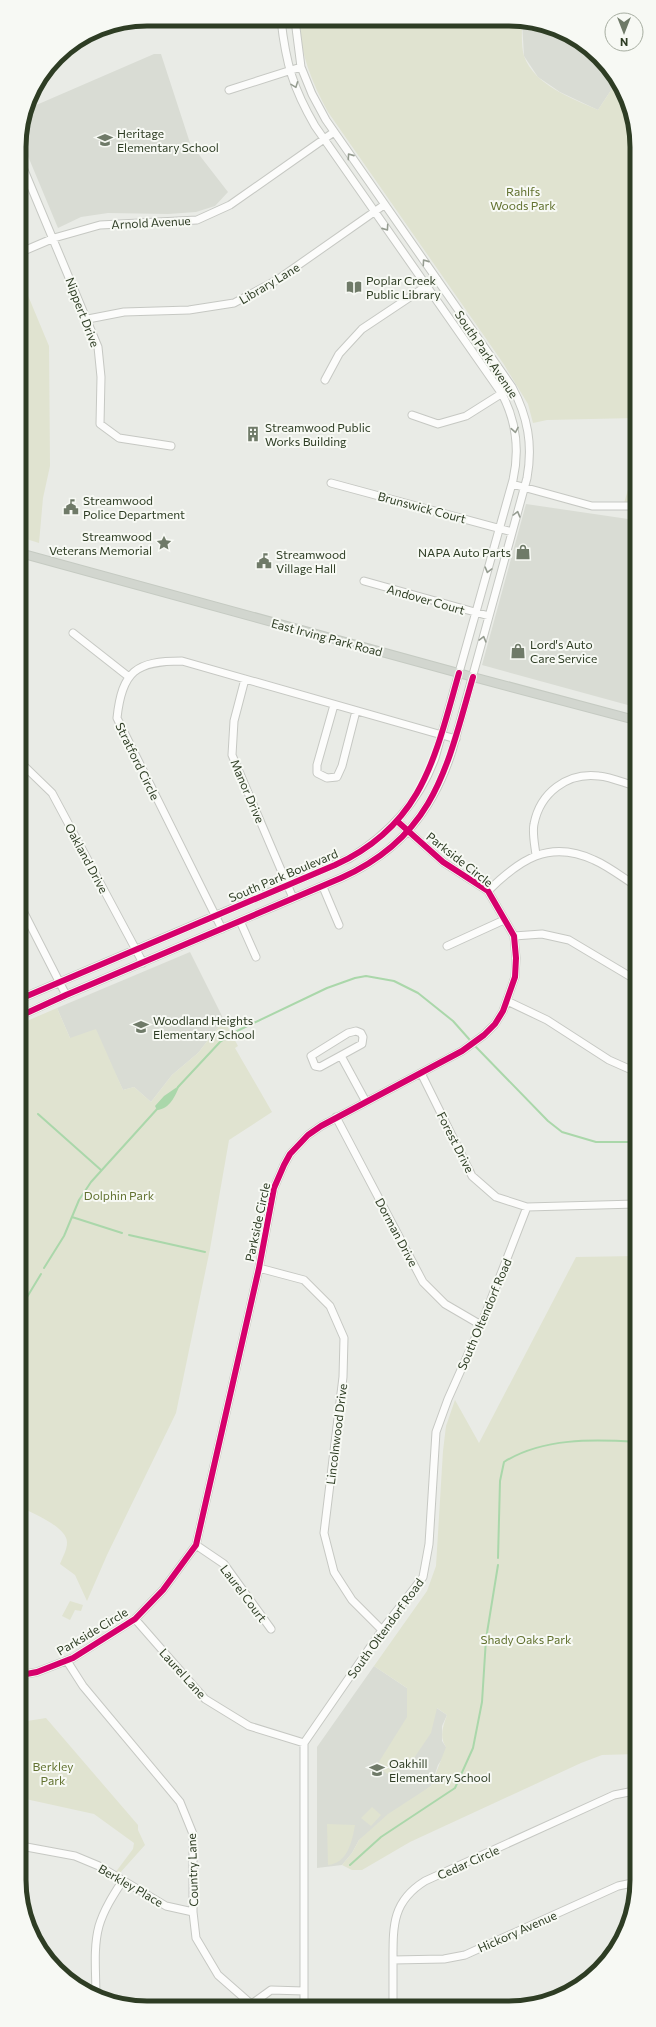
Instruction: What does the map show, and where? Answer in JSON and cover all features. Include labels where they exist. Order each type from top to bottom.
[{"type":"main road","name":"East Irving Park Road","points":[[26,555],[630,719]]},
{"type":"street","name":"South Park Avenue","points":[[282,26],[284,49],[289,71],[306,110],[324,139],[502,394],[509,410],[516,435],[516,462],[512,484],[459,673]]},
{"type":"street","name":"South Park Avenue","points":[[296,26],[301,67],[312,94],[334,132],[512,387],[522,405],[529,432],[530,461],[473,677]]},
{"type":"street","points":[[229,90],[301,67]]},
{"type":"street","name":"Arnold Avenue","points":[[26,250],[54,238],[100,225],[197,220],[230,205],[334,132]]},
{"type":"street","name":"Nippert Drive","points":[[26,174],[88,319],[98,347],[101,377],[100,424],[119,438],[171,446]]},
{"type":"street","name":"Library Lane","points":[[88,319],[124,312],[189,310],[234,303],[277,280],[384,205]]},
{"type":"street","points":[[326,380],[339,354],[362,329],[437,279]]},
{"type":"street","points":[[412,415],[438,424],[466,416],[512,387]]},
{"type":"street","name":"Brunswick Court","points":[[331,483],[512,532]]},
{"type":"street","points":[[512,484],[592,506],[630,506]]},
{"type":"street","name":"Andover Court","points":[[364,581],[489,616]]},
{"type":"street","points":[[73,633],[129,677]]},
{"type":"street","name":"Stratford Circle","points":[[222,929],[116,718],[119,696],[129,677],[141,666],[160,661],[182,661],[456,739]]},
{"type":"street","name":"South Park Boulevard","points":[[26,996],[350,858],[378,839],[397,821],[413,801],[428,773],[442,735],[459,673]]},
{"type":"street","points":[[26,1013],[323,886],[350,874],[373,861],[409,832],[422,815],[437,788],[450,758],[473,677]]},
{"type":"street","name":"Manor Drive","points":[[245,679],[234,721],[232,755],[293,898]]},
{"type":"street","points":[[334,705],[317,765],[317,773],[327,778],[337,777],[342,766],[356,711]]},
{"type":"street","name":"Oakland Drive","points":[[26,768],[52,793],[143,963]]},
{"type":"street","points":[[536,855],[534,825],[541,804],[556,786],[577,777],[599,776],[630,785]]},
{"type":"street","name":"Parkside Circle","points":[[26,1674],[37,1672],[68,1661],[135,1619],[163,1590],[196,1545],[259,1268],[270,1203],[284,1165],[290,1154],[308,1135],[336,1117],[462,1051],[484,1035],[498,1019],[507,1001],[515,977],[516,958],[514,936],[488,891],[443,862],[397,821]]},
{"type":"street","points":[[488,891],[519,863],[536,855],[558,852],[578,854],[594,860],[630,882]]},
{"type":"street","points":[[323,886],[339,925]]},
{"type":"street","points":[[26,917],[66,995]]},
{"type":"street","points":[[447,946],[504,920]]},
{"type":"street","points":[[240,921],[256,957]]},
{"type":"street","points":[[514,936],[542,934],[562,937],[630,976]]},
{"type":"street","points":[[507,1001],[547,1020],[609,1060],[630,1069]]},
{"type":"street","points":[[356,1031],[361,1032],[364,1040],[362,1044],[341,1056],[320,1067],[315,1066],[311,1057],[348,1033],[356,1031]]},
{"type":"street","points":[[341,1056],[366,1102]]},
{"type":"street","name":"Forest Drive","points":[[420,1073],[472,1176],[496,1197],[527,1207],[630,1204]]},
{"type":"street","name":"Dorman Drive","points":[[336,1117],[423,1282],[445,1304],[481,1325]]},
{"type":"street","name":"South Oltendorf Road","points":[[304,1743],[382,1630],[423,1577],[429,1544],[436,1432],[448,1399],[481,1325],[527,1207]]},
{"type":"street","name":"Lincolnwood Drive","points":[[259,1268],[304,1280],[330,1306],[344,1338],[343,1377],[324,1533],[334,1572],[352,1600],[382,1630]]},
{"type":"street","name":"Laurel Court","points":[[196,1545],[224,1564],[271,1630]]},
{"type":"street","name":"Laurel Lane","points":[[135,1619],[205,1699],[249,1726],[304,1743]]},
{"type":"street","name":"Country Lane","points":[[68,1661],[83,1686],[180,1802],[193,1834],[194,1912],[196,1938],[218,1975],[246,2001]]},
{"type":"street","points":[[304,1743],[304,2001]]},
{"type":"street","name":"Cedar Circle","points":[[393,2001],[392,1931],[395,1918],[403,1900],[419,1885],[614,1795],[630,1792]]},
{"type":"street","name":"Berkley Place","points":[[26,1847],[75,1856],[99,1866],[166,1906],[194,1912]]},
{"type":"street","points":[[96,1990],[96,1946],[99,1926],[109,1903],[123,1880]]},
{"type":"street","name":"Hickory Avenue","points":[[393,1960],[444,1960],[465,1955],[618,1886],[630,1883]]},
{"type":"street","points":[[256,2001],[271,1990],[304,1991]]},
{"type":"shaded area","points":[[522,27],[548,32],[563,38],[583,51],[595,61],[614,86],[598,110],[560,92],[538,77],[524,56]]},
{"type":"shaded area","name":"Heritage Elementary School","points":[[154,54],[161,54],[190,143],[228,192],[215,206],[196,212],[168,214],[108,213],[81,217],[58,228],[26,151],[27,131],[33,106]]},
{"type":"shaded area","points":[[526,504],[630,519],[630,706],[482,665]]},
{"type":"shaded area","name":"Woodland Heights Elementary School","points":[[190,952],[224,1020],[198,1053],[172,1075],[151,1102],[134,1087],[123,1090],[114,1071],[70,1038],[57,1008]]},
{"type":"shaded area","points":[[180,1085],[169,1105],[157,1110],[155,1106],[164,1096]]},
{"type":"shaded area","name":"Oakhill Elementary School","points":[[374,1666],[447,1715],[442,1726],[442,1741],[448,1750],[438,1765],[431,1786],[359,1840],[352,1853],[342,1865],[317,1868],[317,1747]]},
{"type":"green space","name":"Rahlfs Woods Park","points":[[300,26],[522,27],[523,52],[529,66],[545,83],[555,90],[598,110],[614,86],[624,108],[630,139],[630,418],[547,420],[533,423],[528,404],[503,363],[328,112],[308,68],[304,56]]},
{"type":"green space","points":[[26,291],[49,346],[50,466],[43,498],[39,543],[26,539]]},
{"type":"green space","points":[[630,483],[630,502],[624,503]]},
{"type":"green space","name":"Dolphin Park","points":[[57,1008],[70,1038],[96,1029],[123,1090],[134,1087],[151,1102],[172,1075],[198,1053],[224,1020],[238,1046],[235,1048],[272,1112],[229,1140],[210,1249],[176,1413],[107,1555],[87,1601],[75,1575],[60,1564],[67,1546],[66,1537],[56,1526],[26,1510],[26,1021]]},
{"type":"green space","name":"Shady Oaks Park","points":[[630,1256],[630,1754],[602,1755],[581,1763],[410,1842],[362,1870],[352,1870],[342,1865],[352,1853],[359,1840],[388,1814],[431,1786],[446,1747],[442,1735],[447,1715],[437,1708],[431,1733],[412,1761],[387,1774],[377,1765],[407,1717],[407,1688],[374,1666],[427,1591],[436,1566],[443,1451],[446,1426],[455,1400],[479,1443],[576,1257]]},
{"type":"green space","points":[[70,1601],[83,1605],[81,1611],[75,1610],[70,1620],[62,1616]]},
{"type":"green space","name":"Berkley Park","points":[[46,1718],[138,1825],[138,1830],[145,1845],[119,1874],[115,1873],[133,1849],[134,1843],[94,1814],[26,1799],[26,1721]]},
{"type":"green space","points":[[372,1807],[381,1815],[371,1826],[361,1818]]},
{"type":"green space","points":[[327,1824],[355,1825],[345,1856],[335,1863],[328,1865]]},
{"type":"waterway","points":[[178,1087],[220,1042],[237,1031],[327,988],[355,978],[366,976],[394,981],[418,993],[453,1021],[469,1039]]},
{"type":"waterway","points":[[476,1047],[548,1121],[562,1132],[596,1142],[630,1142]]},
{"type":"waterway","points":[[44,1268],[64,1236],[79,1200],[91,1182],[158,1108]]},
{"type":"waterway","points":[[38,1114],[101,1170]]},
{"type":"waterway","points":[[72,1217],[122,1233]]},
{"type":"waterway","points":[[129,1235],[205,1252]]},
{"type":"waterway","points":[[26,1299],[41,1274]]},
{"type":"waterway","points":[[498,1558],[500,1481],[504,1462],[519,1454],[551,1444],[603,1440],[630,1442]]},
{"type":"waterway","points":[[350,1865],[381,1837],[455,1788],[473,1748],[482,1702],[486,1639],[498,1565]]},
{"type":"cycle path","points":[[26,996],[335,865],[365,849],[388,830],[407,809],[421,786],[442,733],[459,673]]},
{"type":"cycle path","points":[[26,1013],[341,878],[373,861],[398,842],[417,820],[432,796],[445,769],[455,740],[473,677]]},
{"type":"cycle path","points":[[26,1674],[37,1672],[73,1658],[135,1619],[163,1590],[196,1545],[259,1268],[274,1188],[290,1154],[308,1135],[321,1126],[462,1051],[484,1035],[495,1024],[503,1011],[515,977],[516,958],[514,936],[488,891],[443,862],[397,821]]},
{"type":"place","name":"Heritage Elementary School","points":[[105,140]]},
{"type":"place","name":"Poplar Creek Public Library","points":[[354,287]]},
{"type":"place","name":"Streamwood Public Works Building","points":[[253,434]]},
{"type":"place","name":"Streamwood Police Department","points":[[71,507]]},
{"type":"place","name":"Streamwood Veterans Memorial","points":[[164,543]]},
{"type":"place","name":"NAPA Auto Parts","points":[[523,552]]},
{"type":"place","name":"Streamwood Village Hall","points":[[264,561]]},
{"type":"place","name":"Lord's Auto Care Service","points":[[518,651]]},
{"type":"place","name":"Woodland Heights Elementary School","points":[[141,1027]]},
{"type":"place","name":"Oakhill Elementary School","points":[[377,1770]]}]
